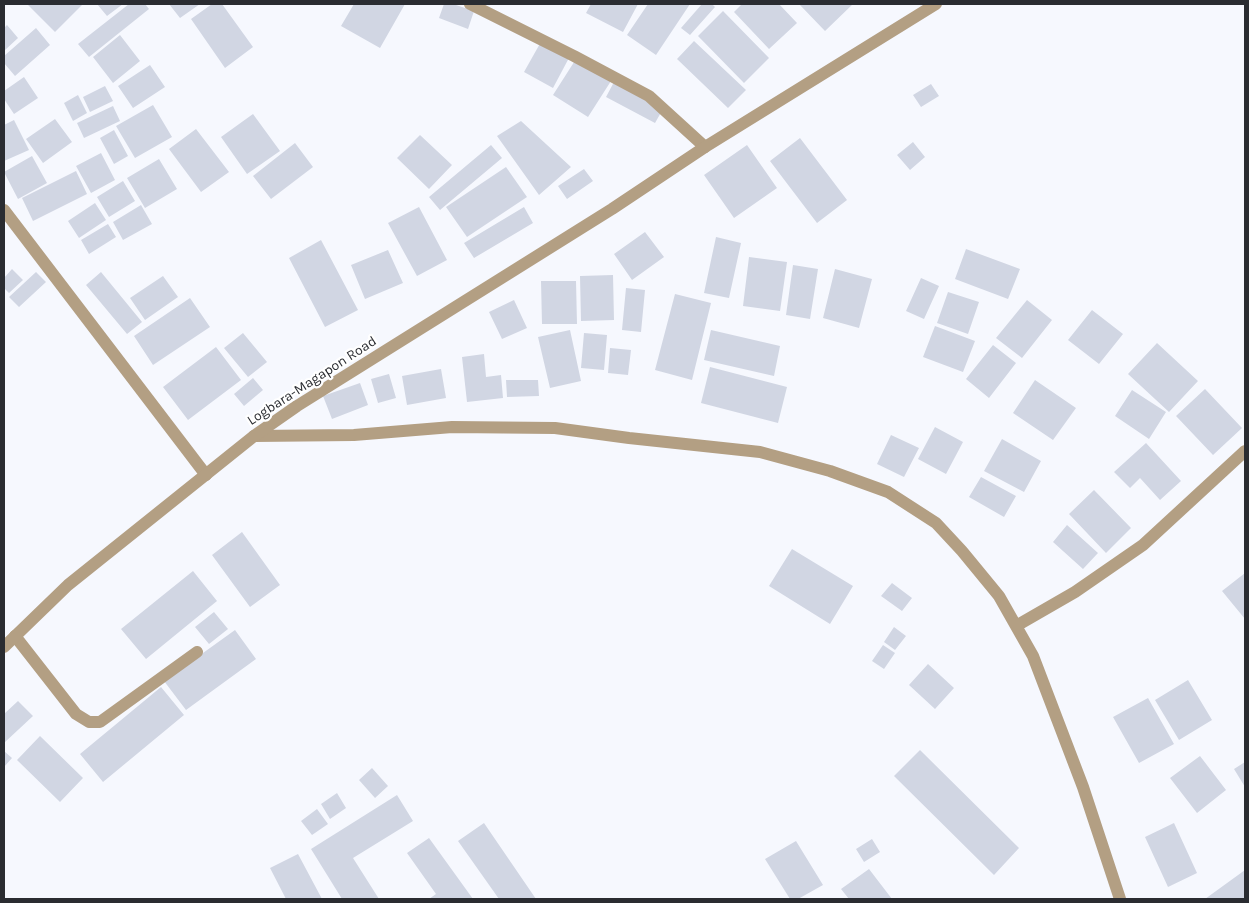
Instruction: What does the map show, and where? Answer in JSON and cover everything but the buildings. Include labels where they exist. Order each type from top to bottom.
[{"type":"street","points":[[470,4],[649,96],[705,147]]},
{"type":"street","name":"Logbara-Magapon Road","points":[[4,647],[68,585],[254,436],[296,406],[612,209],[705,147],[936,4]]},
{"type":"street","points":[[4,210],[206,475]]},
{"type":"street","points":[[254,436],[354,435],[452,427],[555,428],[760,452],[830,471],[888,492],[936,523],[999,596],[1033,656],[1084,787],[1120,899]]},
{"type":"street","points":[[1016,626],[1075,592],[1143,545],[1245,451]]},
{"type":"street","points":[[15,636],[76,714],[89,722],[100,722],[197,652]]}]
